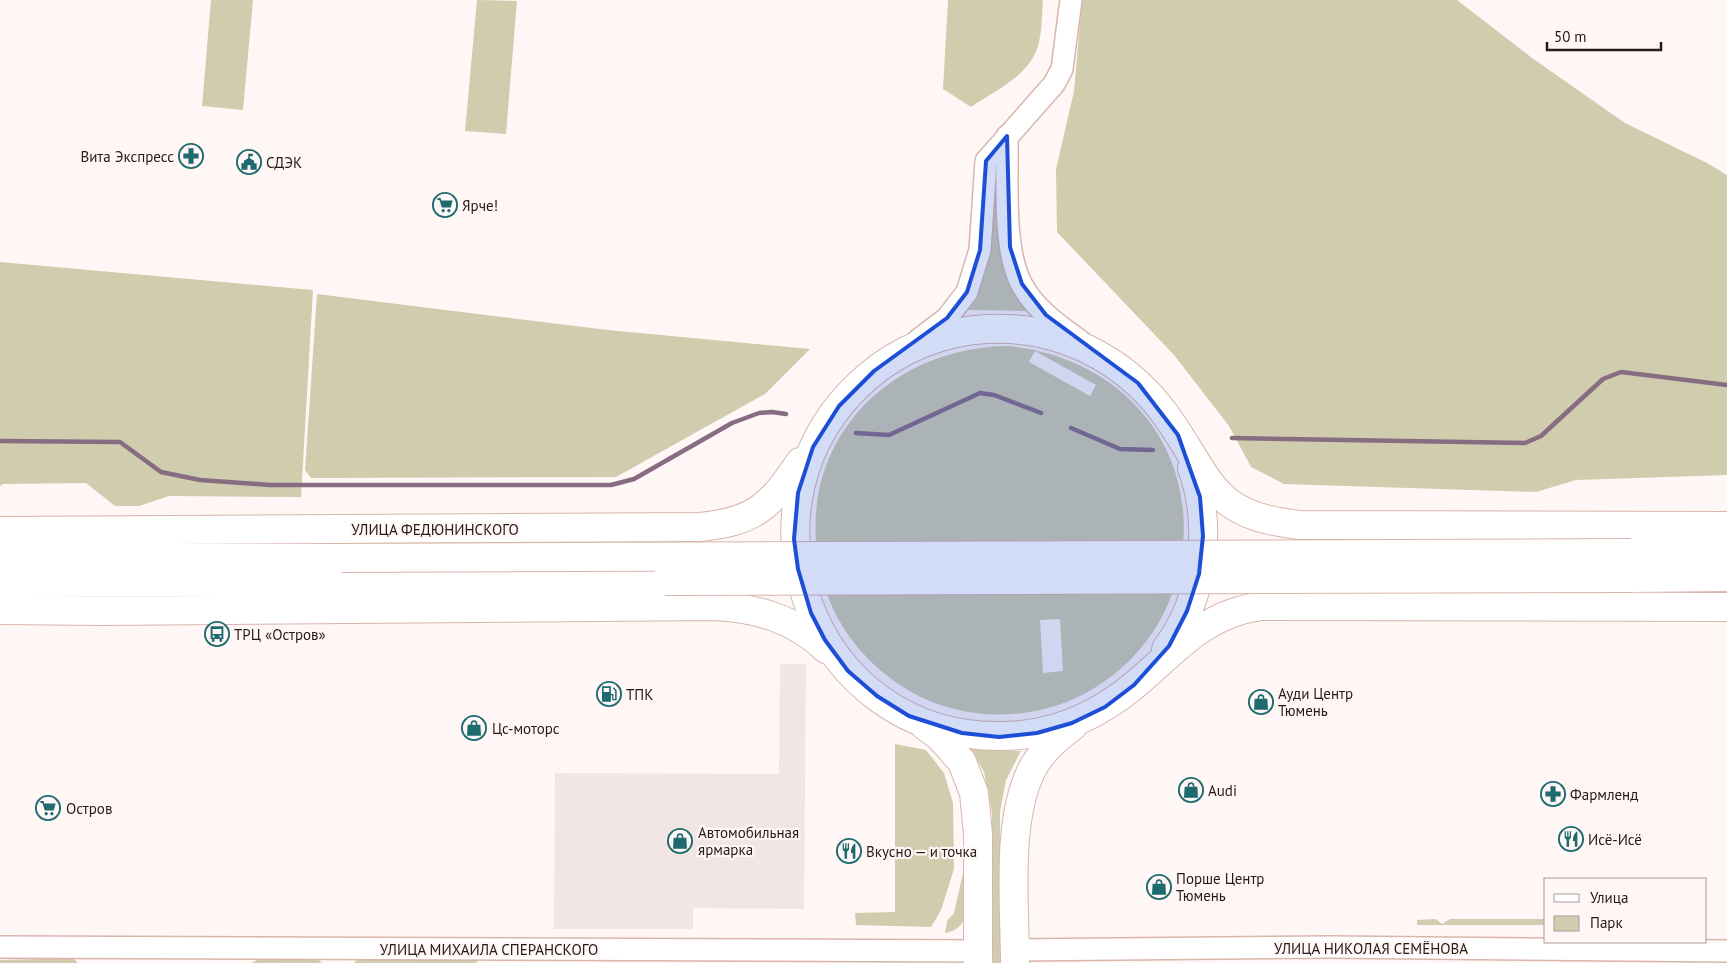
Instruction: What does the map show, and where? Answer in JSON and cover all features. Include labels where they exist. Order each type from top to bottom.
[{"type":"main road","points":[[848,671],[825,640],[811,613],[801,584],[796,554],[795,524],[798,493],[813,447],[825,426],[855,388],[894,358],[938,338],[986,329],[1034,331],[1066,340],[1102,356],[1121,369],[1148,394],[1178,435],[1197,467],[1217,493],[1228,502],[1257,517],[1279,523],[1301,525],[1727,526]]},
{"type":"main road","name":"УЛИЦА ФЕДЮНИНСКОГО","points":[[0,531],[689,527],[722,525],[749,516],[774,498],[825,426]]},
{"type":"main road","points":[[1146,673],[1169,646],[1187,611],[1194,593],[1202,555],[1200,498],[1195,476],[1178,435]]},
{"type":"main road","points":[[0,583],[342,570],[1631,565],[1727,553]]},
{"type":"main road","name":"УЛИЦА ФЕДЮНИНСКОГО","points":[[0,558],[342,570]]},
{"type":"main road","points":[[1631,565],[1727,578]]},
{"type":"main road","points":[[1015,957],[1015,832],[1023,794],[1035,764],[1045,750],[1058,738],[1120,696],[1209,623],[1240,609],[1262,606],[1727,607]]},
{"type":"main road","points":[[0,610],[730,607],[760,611],[792,624],[821,645],[877,696],[940,737],[962,762],[972,786],[978,834],[978,957]]},
{"type":"main road","points":[[909,716],[953,731],[1018,736],[1055,729],[1090,715]]},
{"type":"street","points":[[894,358],[947,318],[967,292],[980,250],[986,161],[1054,84],[1062,69],[1071,0]]},
{"type":"street","points":[[1008,136],[1010,247],[1022,284],[1046,315],[1102,356]]},
{"type":"street","name":"УЛИЦА МИХАИЛА СПЕРАНСКОГО","points":[[0,947],[509,956],[978,957]]},
{"type":"street","name":"УЛИЦА НИКОЛАЯ СЕМЁНОВА","points":[[1015,957],[1329,947],[1727,951]]},
{"type":"highlighted area","points":[[1007,136],[1010,247],[1022,284],[1046,315],[1138,383],[1178,435],[1200,497],[1203,536],[1199,574],[1187,611],[1169,646],[1134,685],[1105,707],[1072,723],[1037,733],[999,737],[962,733],[909,716],[877,696],[848,671],[825,640],[811,613],[798,569],[794,539],[798,493],[813,447],[839,406],[874,371],[947,318],[967,292],[980,250],[986,161]]},
{"type":"shaded area","name":"Автомобильная ярмарка","points":[[780,664],[806,664],[804,909],[693,908],[693,929],[554,929],[555,773],[779,774]]},
{"type":"green space","points":[[211,0],[253,0],[243,110],[202,106]]},
{"type":"green space","points":[[477,0],[517,1],[506,134],[465,131]]},
{"type":"green space","points":[[948,0],[1043,0],[1039,42],[1029,64],[1002,88],[971,107],[943,89]]},
{"type":"green space","points":[[1082,0],[1457,0],[1532,58],[1625,123],[1707,163],[1727,175],[1727,475],[1576,480],[1536,492],[1284,484],[1251,467],[1229,426],[1174,355],[1057,232],[1056,169],[1074,91]]},
{"type":"green space","points":[[993,176],[998,176],[1029,311],[965,310],[976,295],[988,263],[992,229]]},
{"type":"green space","points":[[0,262],[313,290],[301,497],[169,496],[139,506],[115,506],[86,483],[3,484],[0,486]]},
{"type":"green space","points":[[317,294],[608,330],[810,349],[765,394],[616,477],[311,478],[305,470]]},
{"type":"green space","points":[[1007,346],[1048,353],[1085,368],[1117,388],[1144,414],[1164,445],[1178,480],[1184,519],[1181,561],[1177,580],[1162,617],[1140,649],[1112,676],[1083,694],[1056,706],[1042,710],[999,715],[960,710],[925,699],[893,680],[866,657],[845,630],[829,599],[819,565],[816,521],[822,480],[837,443],[859,410],[889,384],[924,364],[964,351]],"holes":[[[1035,351],[1096,385],[1090,396],[1029,362]],[[1060,619],[1063,671],[1043,673],[1040,620]]]},
{"type":"green space","points":[[895,744],[926,750],[944,773],[953,803],[954,869],[941,910],[931,927],[856,925],[855,913],[895,912]]},
{"type":"green space","points":[[972,750],[1021,751],[1006,780],[1000,812],[1001,963],[992,963],[992,813],[984,772]]},
{"type":"green space","points":[[963,873],[967,873],[968,901],[965,918],[961,925],[945,933],[947,921],[954,913]]},
{"type":"green space","points":[[1436,919],[1442,924],[1450,919],[1544,919],[1544,925],[1417,925],[1417,920]]},
{"type":"green space","points":[[73,958],[78,963],[0,963],[0,960]]},
{"type":"green space","points":[[316,958],[322,963],[252,963],[258,959]]},
{"type":"green space","points":[[477,959],[477,963],[354,963],[357,960]]},
{"type":"waterway","points":[[1232,438],[1525,443],[1541,436],[1603,379],[1621,372],[1727,385]]},
{"type":"waterway","points":[[856,433],[889,435],[980,393],[994,395],[1041,413]]},
{"type":"waterway","points":[[0,441],[120,442],[161,472],[200,480],[270,485],[611,485],[634,479],[732,423],[759,413],[786,414]]},
{"type":"waterway","points":[[1071,428],[1120,449],[1153,450]]},
{"type":"place","name":"Вита Экспресс","points":[[191,156]]},
{"type":"place","name":"СДЭК","points":[[249,162]]},
{"type":"place","name":"Ярче!","points":[[445,205]]},
{"type":"place","name":"ТРЦ «Остров»","points":[[217,634]]},
{"type":"place","name":"ТПК","points":[[609,694]]},
{"type":"place","name":"Ауди Центр Тюмень","points":[[1261,702]]},
{"type":"place","name":"Цс-моторс","points":[[474,728]]},
{"type":"place","name":"Audi","points":[[1191,790]]},
{"type":"place","name":"Фармленд","points":[[1553,794]]},
{"type":"place","name":"Остров","points":[[48,808]]},
{"type":"place","name":"Исё-Исё","points":[[1571,839]]},
{"type":"place","name":"Автомобильная ярмарка","points":[[680,841]]},
{"type":"place","name":"Вкусно — и точка","points":[[849,851]]},
{"type":"place","name":"Порше Центр Тюмень","points":[[1159,887]]}]
